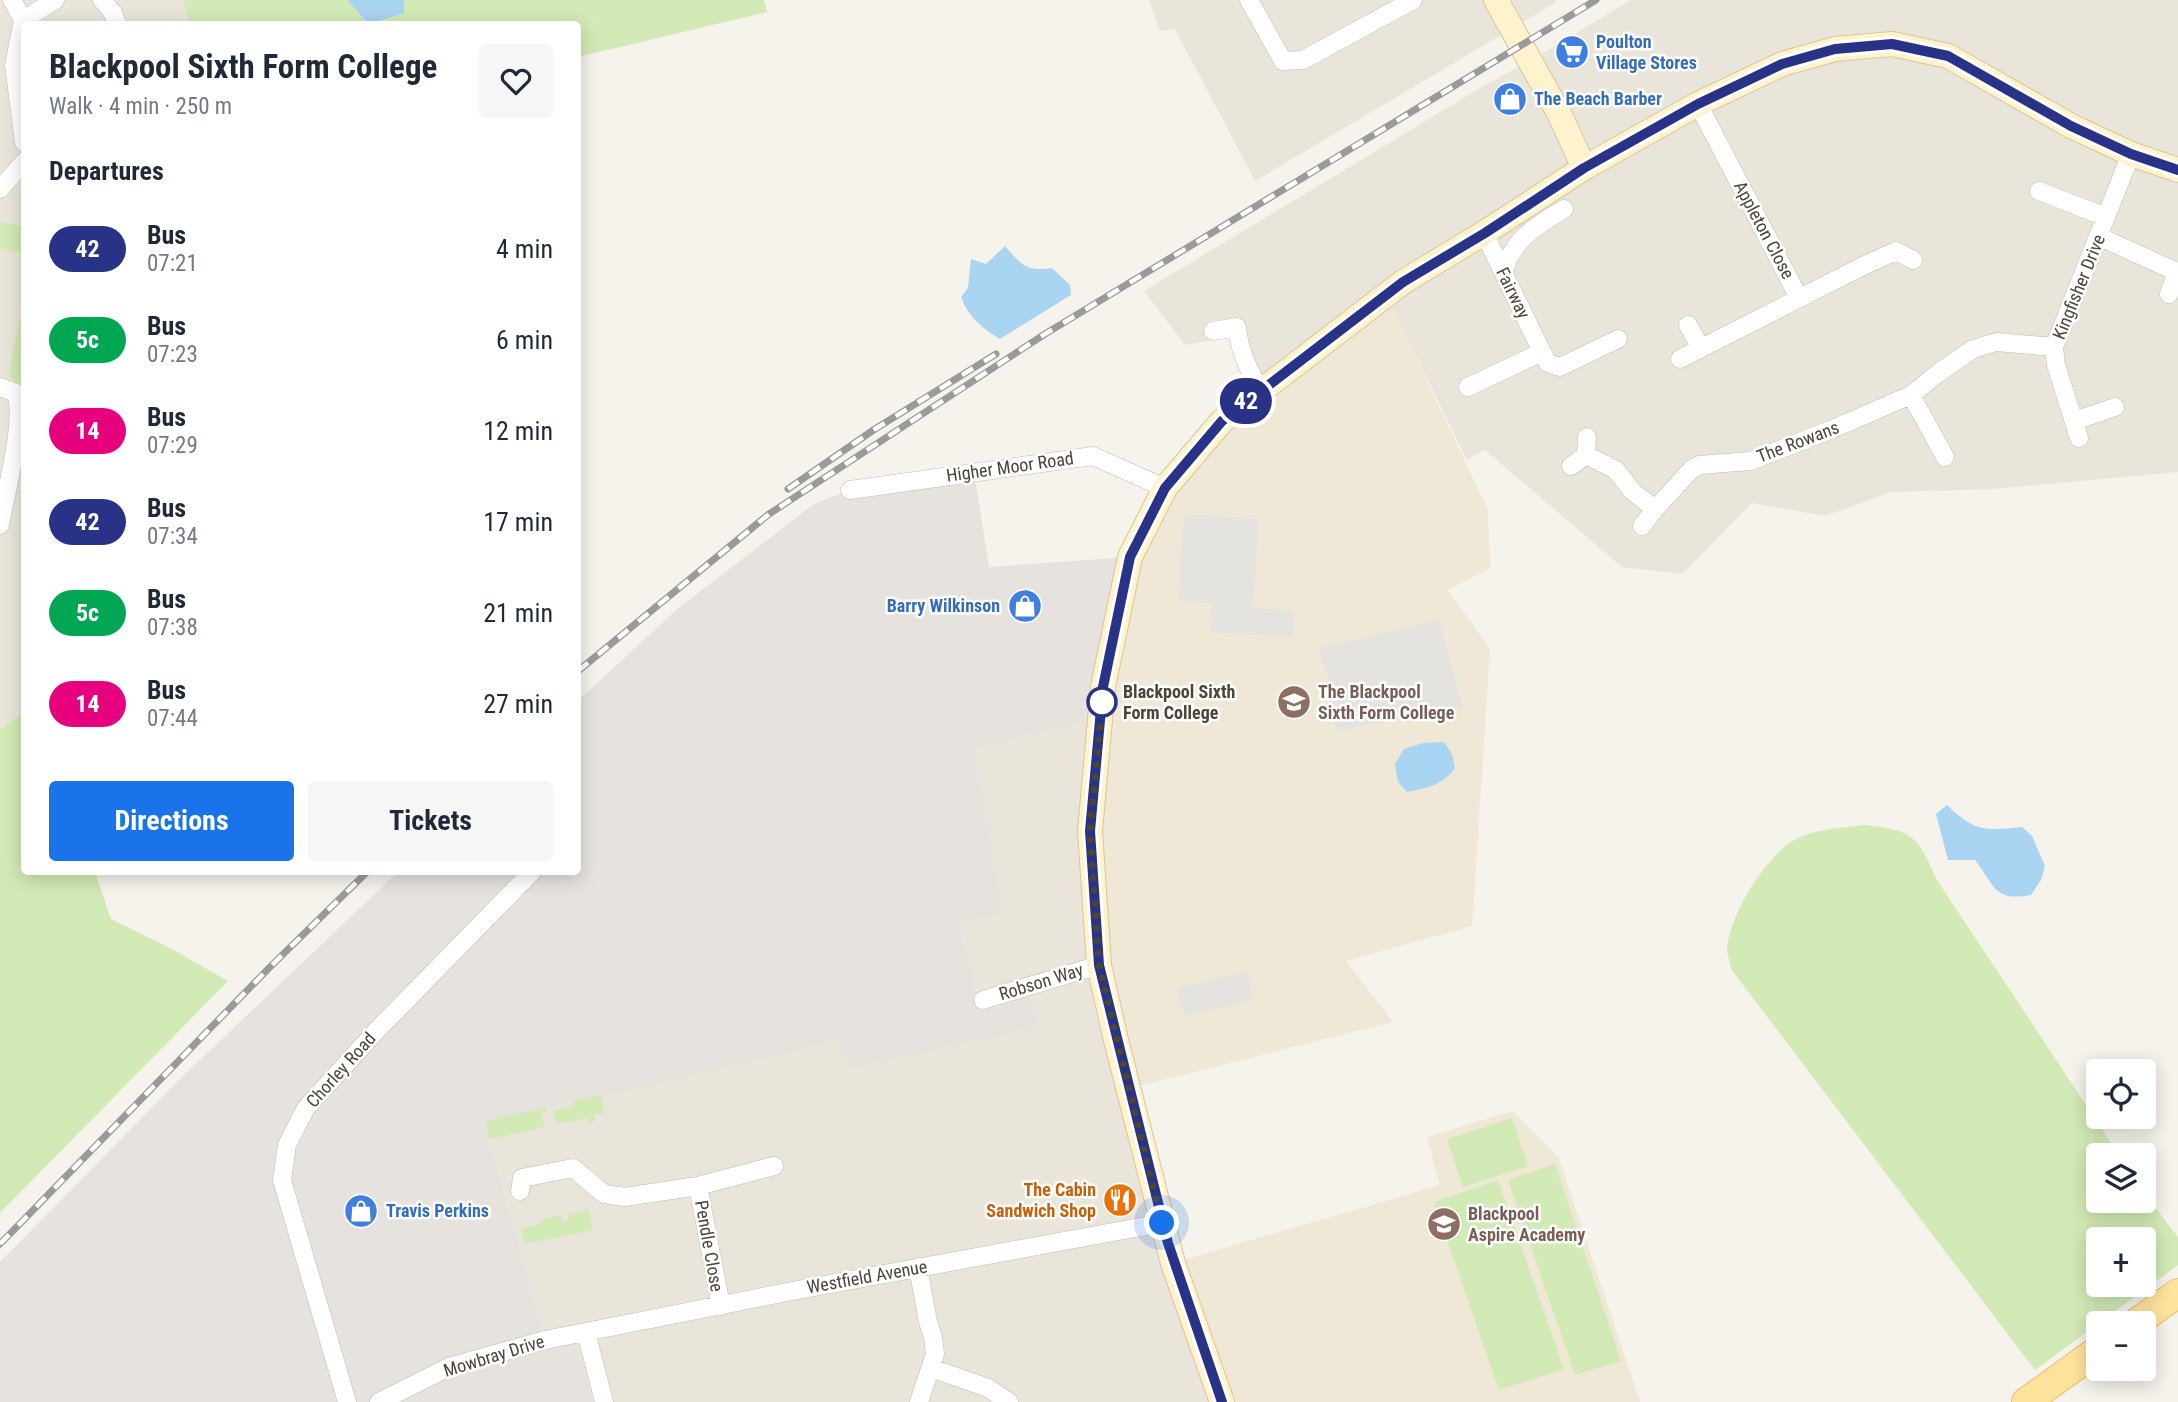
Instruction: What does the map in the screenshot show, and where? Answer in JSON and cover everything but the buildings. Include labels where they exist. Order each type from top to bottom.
[{"type":"main road","points":[[1496,0],[1560,116],[1584,168]]},
{"type":"main road","points":[[1222,1402],[1173,1263],[1099,965],[1090,831],[1103,687],[1130,557],[1165,488],[1222,421],[1403,282],[1485,233],[1584,168],[1698,104],[1782,64],[1835,49],[1892,44],[1948,56],[2071,126],[2131,154],[2178,170]]},
{"type":"main road","points":[[2153,1311],[2178,1293]]},
{"type":"main road","points":[[2026,1402],[2086,1359]]},
{"type":"street","points":[[12,0],[23,20],[55,0]]},
{"type":"street","points":[[102,0],[116,21]]},
{"type":"street","points":[[1249,0],[1283,61],[1303,60],[1413,0]]},
{"type":"street","points":[[21,30],[14,65],[21,119]]},
{"type":"street","name":"Appleton Close","points":[[1698,104],[1800,298],[1898,243],[1913,260]]},
{"type":"street","name":"Kingfisher Drive","points":[[2115,407],[2077,430],[2056,365],[2054,347],[2131,154]]},
{"type":"street","points":[[0,190],[21,166]]},
{"type":"street","points":[[2039,191],[2106,217]]},
{"type":"street","points":[[1503,272],[1516,244],[1532,229],[1564,209]]},
{"type":"street","name":"Fairway","points":[[1485,233],[1542,352]]},
{"type":"street","points":[[2100,237],[2178,272],[2169,294]]},
{"type":"street","points":[[1680,359],[1800,298]]},
{"type":"street","points":[[1688,325],[1701,348]]},
{"type":"street","points":[[1213,331],[1237,327],[1238,341],[1246,365],[1260,390]]},
{"type":"street","points":[[1468,387],[1542,352],[1548,363],[1560,367],[1618,339]]},
{"type":"street","name":"The Rowans","points":[[1642,526],[1691,470],[1699,465],[1751,461],[1830,430],[1911,395],[1973,349],[1996,342],[2054,347]]},
{"type":"street","points":[[0,521],[20,403],[8,390]]},
{"type":"street","points":[[1911,395],[1945,457]]},
{"type":"street","points":[[1581,452],[1615,470],[1632,491],[1655,509]]},
{"type":"street","name":"Higher Moor Road","points":[[850,490],[1093,456],[1165,488]]},
{"type":"street","name":"Chorley Road","points":[[347,1402],[282,1180],[287,1145],[306,1108],[377,1030],[529,875]]},
{"type":"street","name":"Robson Way","points":[[983,1000],[1099,965]]},
{"type":"street","name":"Pendle Close","points":[[518,1178],[573,1168],[597,1189],[612,1196],[645,1195],[774,1166]]},
{"type":"street","name":"Pendle Close","points":[[698,1185],[720,1306]]},
{"type":"street","name":"Westfield Avenue","points":[[579,1333],[1162,1223]]},
{"type":"street","points":[[918,1267],[934,1354],[919,1402]]},
{"type":"street","points":[[579,1333],[604,1402]]},
{"type":"street","name":"Mowbray Drive","points":[[379,1402],[460,1363],[579,1333]]},
{"type":"street","points":[[931,1368],[988,1388],[1009,1402]]},
{"type":"shaded area","points":[[0,0],[183,0],[189,21],[21,21],[21,313],[8,373],[21,390],[21,714],[0,729]]},
{"type":"shaded area","points":[[1149,0],[1555,0],[1555,3],[1255,181],[1175,29],[1160,31]]},
{"type":"shaded area","points":[[1631,0],[2178,0],[2178,472],[1994,489],[1892,492],[1825,516],[1752,503],[1682,574],[1622,567],[1485,450],[1467,460],[1386,295],[1266,385],[1232,337],[1185,345],[1144,291]]},
{"type":"shaded area","name":"The Blackpool Sixth Form College","points":[[1386,294],[1488,510],[1490,568],[1448,590],[1490,649],[1472,926],[1346,961],[1393,1022],[1130,1088],[1090,831],[1130,557],[1222,421]]},
{"type":"shaded area","points":[[974,472],[989,567],[1130,557],[1100,717],[974,748],[1003,911],[959,922],[980,1005],[1028,993],[1039,1026],[849,1068],[841,1040],[485,1122],[545,1340],[573,1334],[593,1402],[0,1402],[0,1262],[185,1074],[395,875],[581,875],[581,698],[676,610],[814,504],[850,490]]},
{"type":"shaded area","points":[[1184,514],[1259,519],[1253,608],[1294,611],[1293,637],[1210,632],[1212,603],[1178,601]]},
{"type":"shaded area","points":[[1439,620],[1463,708],[1338,731],[1329,714],[1331,688],[1318,648]]},
{"type":"shaded area","points":[[1100,717],[1099,965],[1222,1402],[593,1402],[573,1335],[545,1340],[485,1121],[842,1040],[849,1068],[1038,1026],[1028,993],[980,1006],[959,921],[1003,910],[974,748]]},
{"type":"shaded area","points":[[1247,971],[1254,1000],[1184,1016],[1177,988]]},
{"type":"shaded area","name":"Blackpool Aspire Academy","points":[[1512,1111],[1559,1158],[1640,1402],[1222,1402],[1173,1263],[1440,1185],[1427,1137]]},
{"type":"green space","points":[[183,0],[764,0],[767,12],[581,56],[581,21],[189,21]]},
{"type":"green space","points":[[0,222],[21,226],[21,253],[0,248]]},
{"type":"green space","points":[[21,313],[21,390],[8,373]]},
{"type":"green space","points":[[21,714],[21,875],[96,875],[111,919],[228,981],[0,1213],[0,729]]},
{"type":"green space","points":[[1865,825],[1881,827],[1904,833],[1919,845],[1937,880],[2086,1105],[2086,1129],[2102,1129],[2111,1143],[2086,1143],[2086,1213],[2156,1213],[2156,1209],[2178,1237],[2178,1265],[2156,1281],[2156,1227],[2086,1227],[2086,1297],[2134,1297],[2115,1311],[2086,1311],[2086,1333],[2035,1370],[1731,969],[1727,948],[1729,935],[1741,905],[1759,875],[1791,842],[1836,828]]},
{"type":"green space","points":[[602,1095],[604,1113],[594,1115],[595,1121],[589,1123],[588,1118],[557,1124],[553,1110],[574,1106],[573,1101]]},
{"type":"green space","points":[[545,1108],[547,1111],[541,1115],[545,1127],[490,1139],[485,1121]]},
{"type":"green space","points":[[1512,1118],[1528,1166],[1463,1187],[1447,1139]]},
{"type":"green space","points":[[1555,1164],[1621,1361],[1575,1375],[1508,1180]]},
{"type":"green space","points":[[1498,1180],[1564,1369],[1499,1390],[1434,1202]]},
{"type":"green space","points":[[588,1209],[593,1230],[525,1244],[521,1228],[542,1224],[541,1220],[561,1215],[562,1222],[569,1220],[568,1214]]},
{"type":"water","points":[[347,0],[404,0],[404,13],[379,21],[366,21]]},
{"type":"water","points":[[1005,246],[1025,266],[1036,269],[1052,268],[1070,285],[1071,295],[1000,339],[977,322],[961,297],[968,288],[971,259],[986,264]]},
{"type":"water","points":[[1444,742],[1452,754],[1455,768],[1440,782],[1407,792],[1398,782],[1395,764],[1404,749],[1423,743]]},
{"type":"water","points":[[1947,805],[1965,820],[1981,828],[2022,827],[2032,836],[2045,866],[2041,880],[2031,895],[2019,897],[2002,894],[1991,884],[1975,860],[1948,860],[1936,814]]},
{"type":"railway","points":[[581,669],[769,514],[1045,334],[1596,0]]},
{"type":"railway","points":[[788,489],[875,429],[996,354]]},
{"type":"railway","points":[[0,1244],[269,968],[364,875]]},
{"type":"bus line","name":"42","points":[[1222,1402],[1177,1275],[1116,1040],[1099,965],[1090,831],[1103,687],[1130,557],[1165,488],[1222,421],[1290,366],[1403,282],[1485,233],[1584,168],[1698,104],[1782,64],[1835,49],[1892,44],[1923,49],[1948,56],[2071,126],[2131,154],[2178,170]]},
{"type":"place","name":"Poulton Village Stores","points":[[1572,52]]},
{"type":"place","name":"The Beach Barber","points":[[1510,99]]},
{"type":"place","name":"Barry Wilkinson","points":[[1025,606]]},
{"type":"place","name":"Blackpool Sixth Form College","points":[[1102,702]]},
{"type":"place","name":"The Blackpool Sixth Form College","points":[[1294,702]]},
{"type":"place","name":"The Cabin Sandwich Shop","points":[[1120,1200]]},
{"type":"place","name":"Travis Perkins","points":[[361,1211]]},
{"type":"place","name":"Blackpool Aspire Academy","points":[[1444,1224]]},
{"type":"route","points":[[1102,702],[1090,831],[1099,965],[1162,1223]]}]
